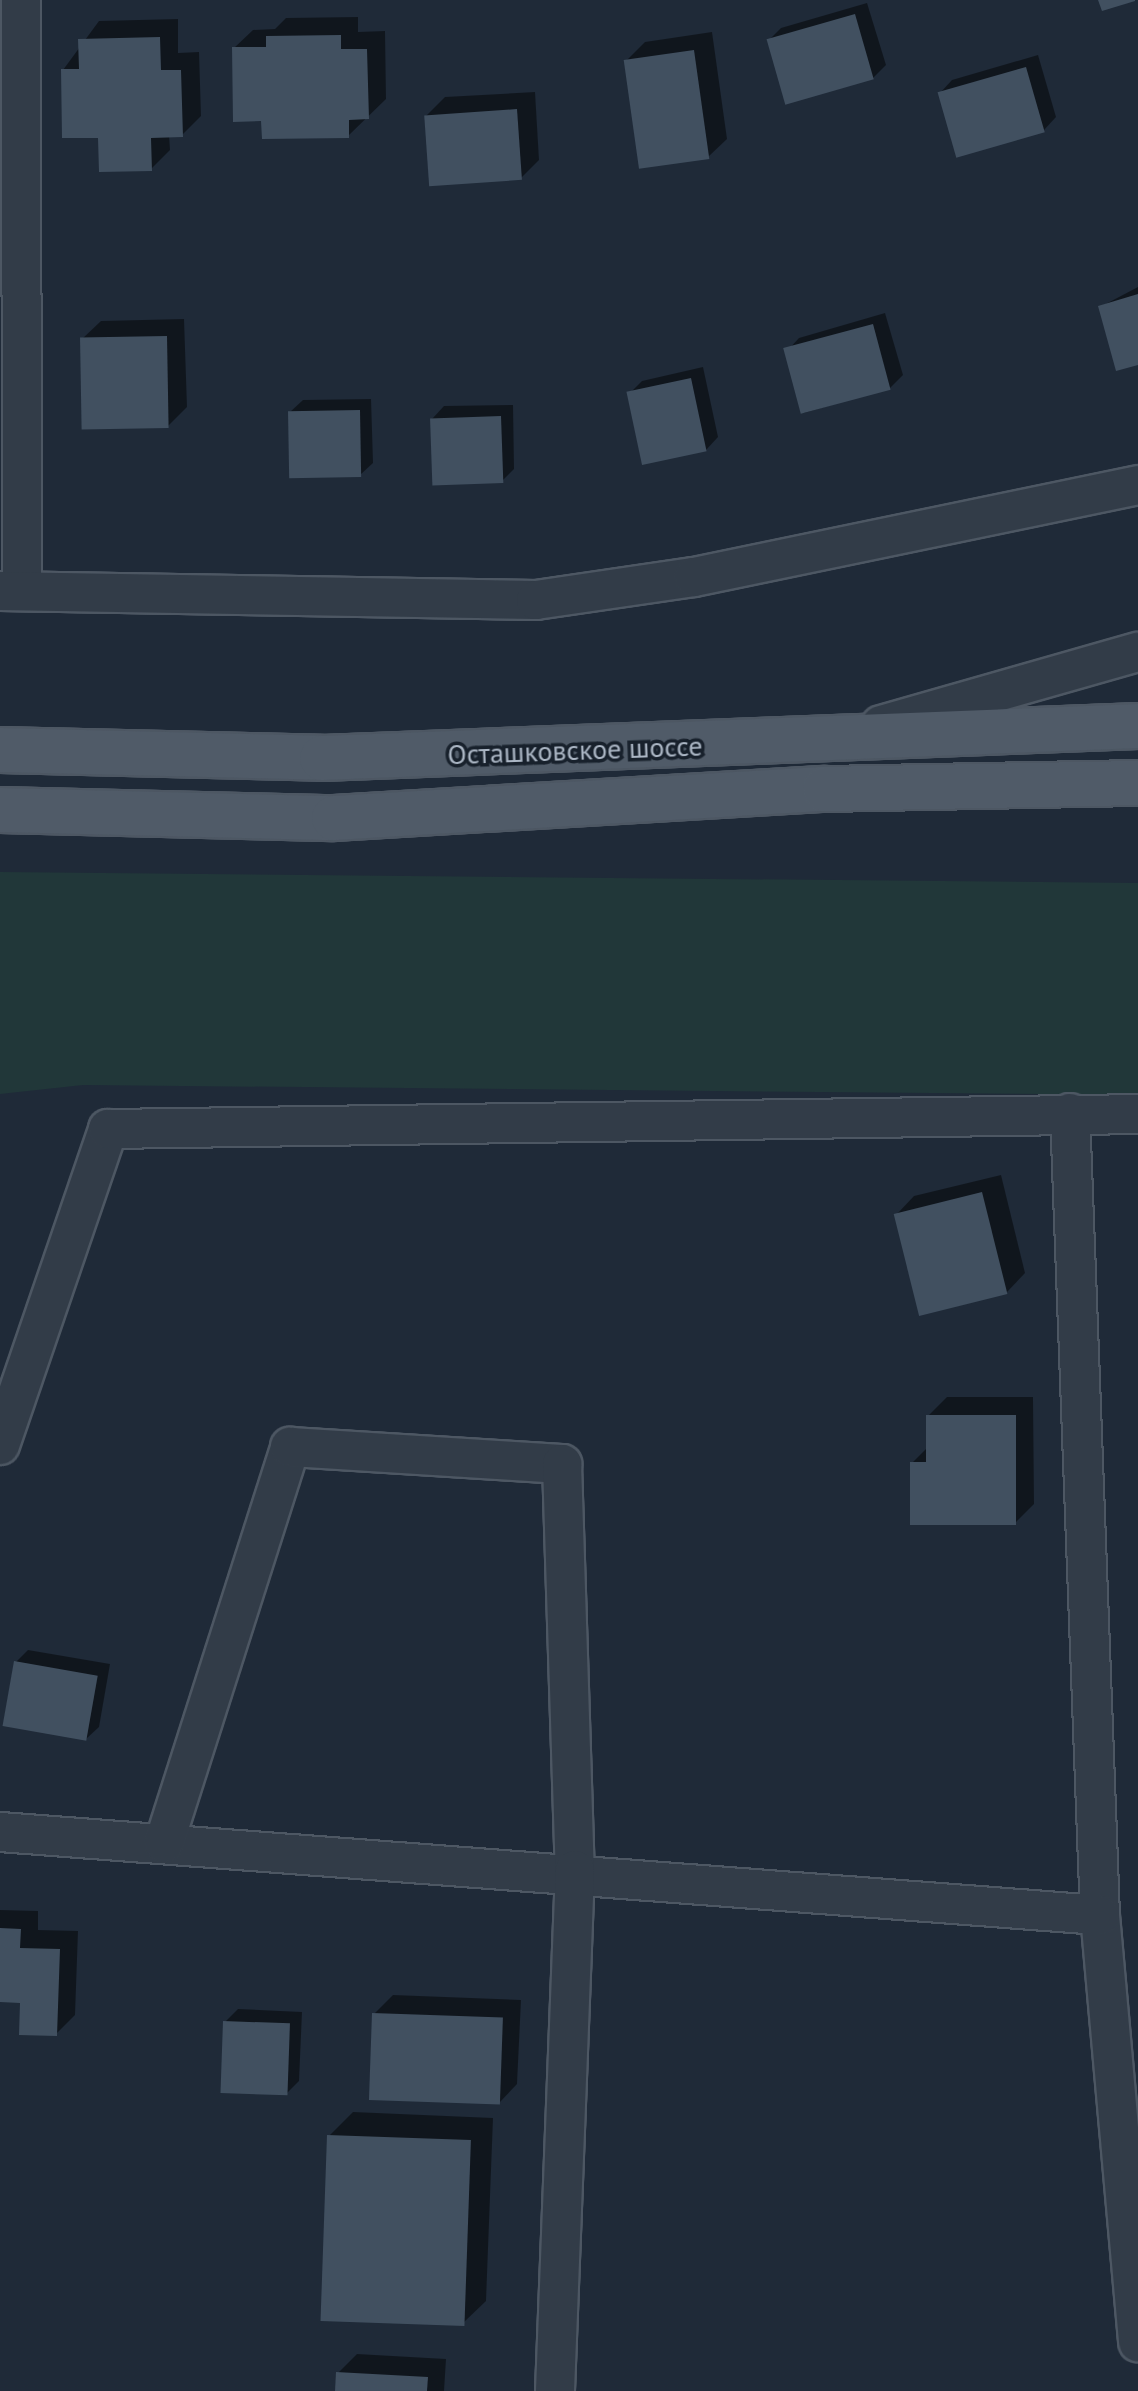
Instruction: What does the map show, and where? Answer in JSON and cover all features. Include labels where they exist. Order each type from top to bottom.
[{"type":"main road","points":[[820,740],[1138,726]]},
{"type":"main road","name":"Осташковское шоссе","points":[[0,750],[322,758],[820,740]]},
{"type":"main road","name":"Осташковское шоссе","points":[[0,810],[334,818],[825,789],[1138,783]]},
{"type":"street","points":[[21,0],[11,591],[536,600],[694,577],[1138,485]]},
{"type":"street","name":"Осташковское шоссе","points":[[820,740],[1138,652]]},
{"type":"street","points":[[1070,1113],[1100,1915],[1138,2342]]},
{"type":"street","points":[[0,1445],[108,1129],[1138,1114]]},
{"type":"street","points":[[164,1843],[290,1447],[562,1464],[575,1870],[555,2391]]},
{"type":"street","points":[[0,1832],[575,1870],[1100,1915]]},
{"type":"green space","points":[[0,872],[1138,883],[1138,1095],[83,1085],[0,1094]]},
{"type":"building","points":[[1098,0],[1135,0],[1135,1],[1102,11]]},
{"type":"building","points":[[855,14],[874,79],[785,105],[767,39]]},
{"type":"building","points":[[341,35],[341,49],[367,49],[369,119],[349,120],[349,138],[262,139],[261,121],[233,122],[232,47],[266,47],[266,36]]},
{"type":"building","points":[[160,37],[161,70],[181,70],[183,137],[151,138],[152,171],[99,172],[98,138],[62,138],[61,69],[79,69],[78,39]]},
{"type":"building","points":[[694,50],[709,159],[639,169],[624,60]]},
{"type":"building","points":[[1026,67],[1045,132],[956,158],[938,92]]},
{"type":"building","points":[[517,109],[522,180],[429,186],[424,115]]},
{"type":"building","points":[[1138,294],[1138,365],[1116,371],[1098,306]]},
{"type":"building","points":[[873,324],[891,390],[801,414],[783,348]]},
{"type":"building","points":[[167,336],[169,428],[82,430],[80,338]]},
{"type":"building","points":[[691,378],[707,451],[642,465],[626,392]]},
{"type":"building","points":[[360,410],[361,477],[289,478],[288,411]]},
{"type":"building","points":[[501,416],[503,483],[432,485],[430,418]]},
{"type":"building","points":[[982,1192],[1007,1294],[919,1316],[894,1214]]},
{"type":"building","points":[[926,1415],[1016,1415],[1016,1525],[910,1525],[910,1462],[926,1462]]},
{"type":"building","points":[[14,1661],[98,1676],[86,1741],[3,1726]]},
{"type":"building","points":[[0,1928],[21,1929],[20,1948],[60,1949],[57,2036],[19,2035],[20,2003],[0,2002]]},
{"type":"building","points":[[372,2013],[503,2018],[500,2105],[369,2100]]},
{"type":"building","points":[[223,2021],[290,2023],[287,2095],[220,2093]]},
{"type":"building","points":[[327,2135],[471,2140],[464,2326],[321,2321]]},
{"type":"building","points":[[336,2372],[428,2377],[427,2391],[335,2391]]}]
